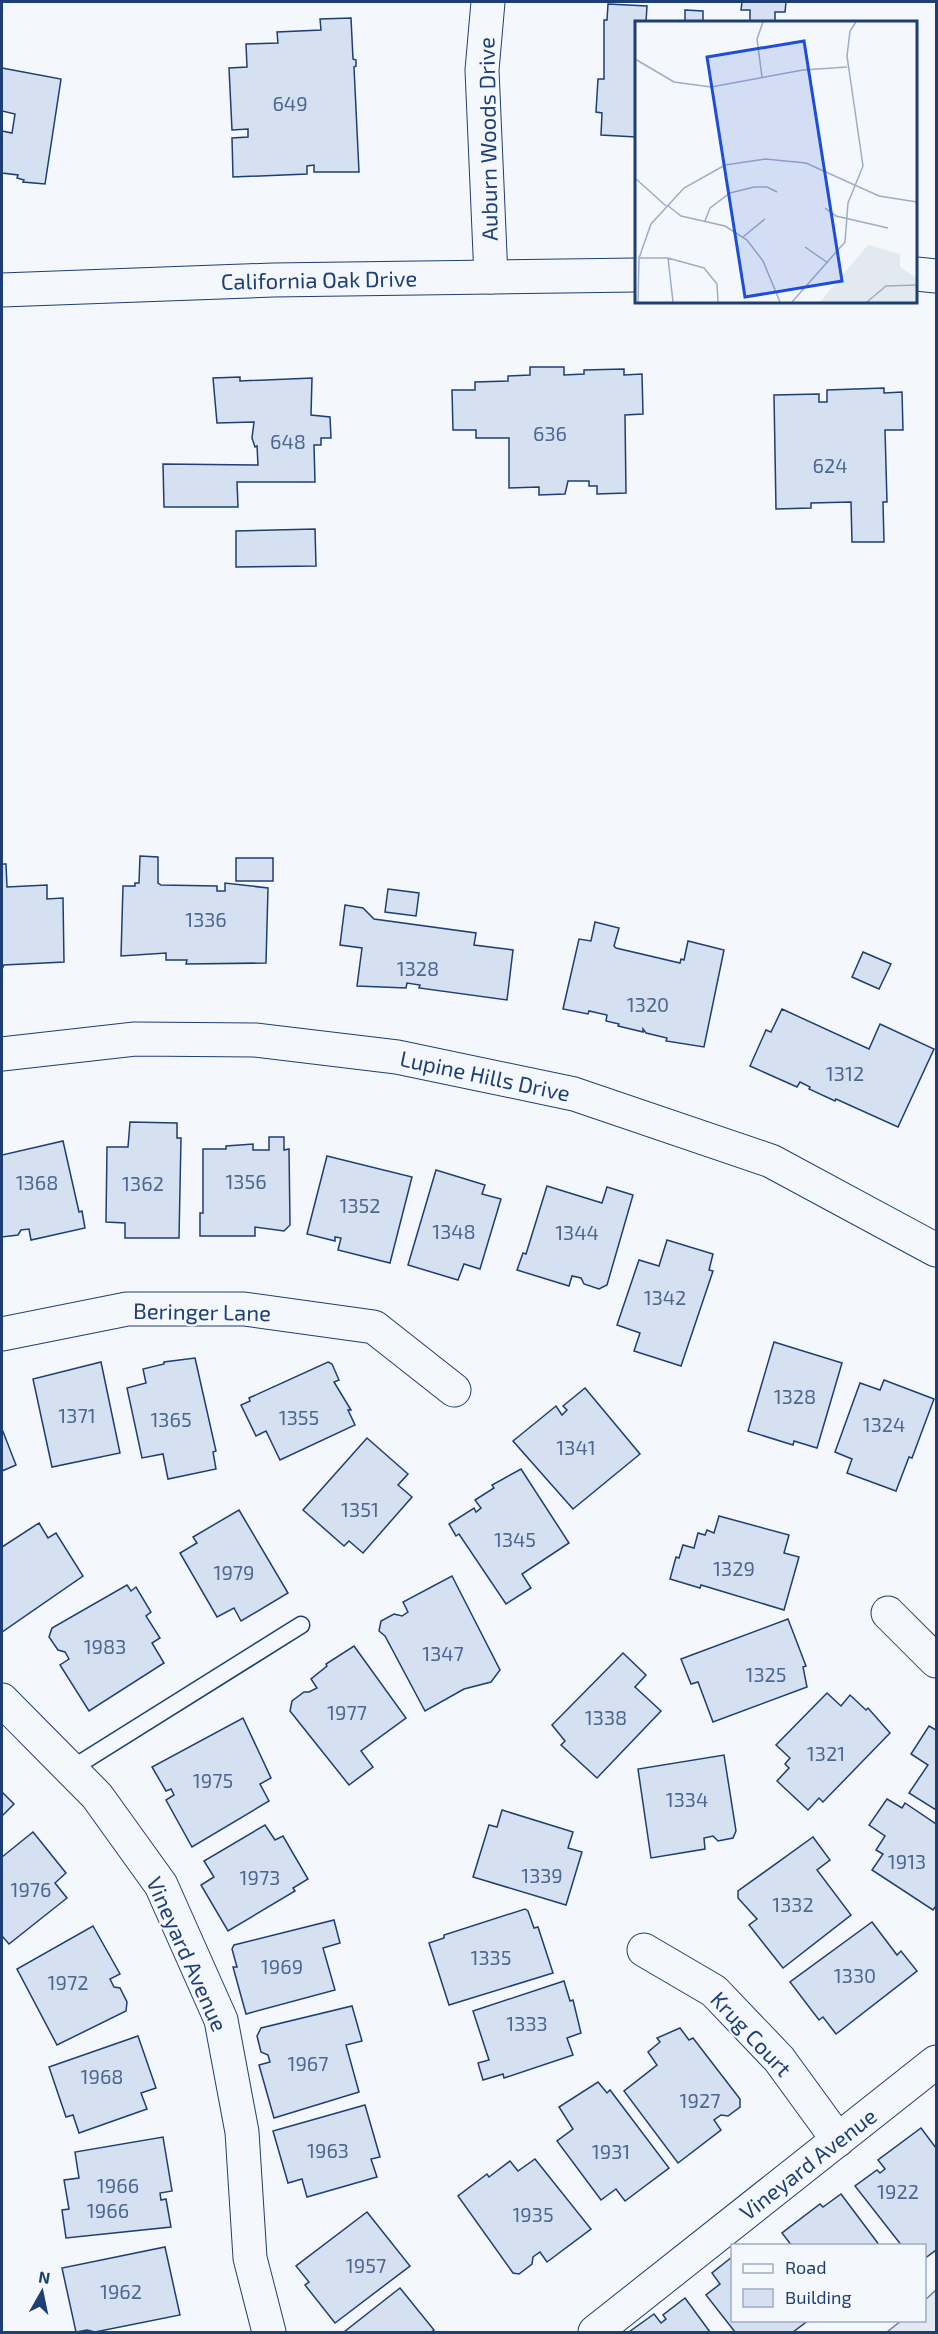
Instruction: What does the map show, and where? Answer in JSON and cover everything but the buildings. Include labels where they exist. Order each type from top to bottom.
[{"type":"street","name":"Auburn Woods Drive","points":[[488,2],[482,70],[491,277]]},
{"type":"street","points":[[917,274],[936,276]]},
{"type":"street","name":"California Oak Drive","points":[[2,290],[273,280],[635,275]]},
{"type":"street","name":"Lupine Hills Drive","points":[[2,1054],[135,1039],[255,1040],[419,1062],[574,1094],[771,1161],[936,1250]]},
{"type":"street","name":"Beringer Lane","points":[[2,1334],[127,1309],[244,1309],[374,1327],[454,1390]]},
{"type":"street","points":[[888,1613],[936,1661]]},
{"type":"street","name":"Vineyard Avenue","points":[[2,1700],[97,1796],[161,1885],[221,2020],[242,2132],[250,2258],[269,2332]]},
{"type":"street","name":"Krug Court","points":[[644,1950],[714,1991],[779,2059],[838,2140]]},
{"type":"street","name":"Vineyard Avenue","points":[[595,2332],[936,2062]]},
{"type":"lane","points":[[71,1769],[301,1625]]},
{"type":"shaded area","points":[[936,2290],[936,2332],[887,2332],[900,2322],[926,2322],[926,2299]]}]
